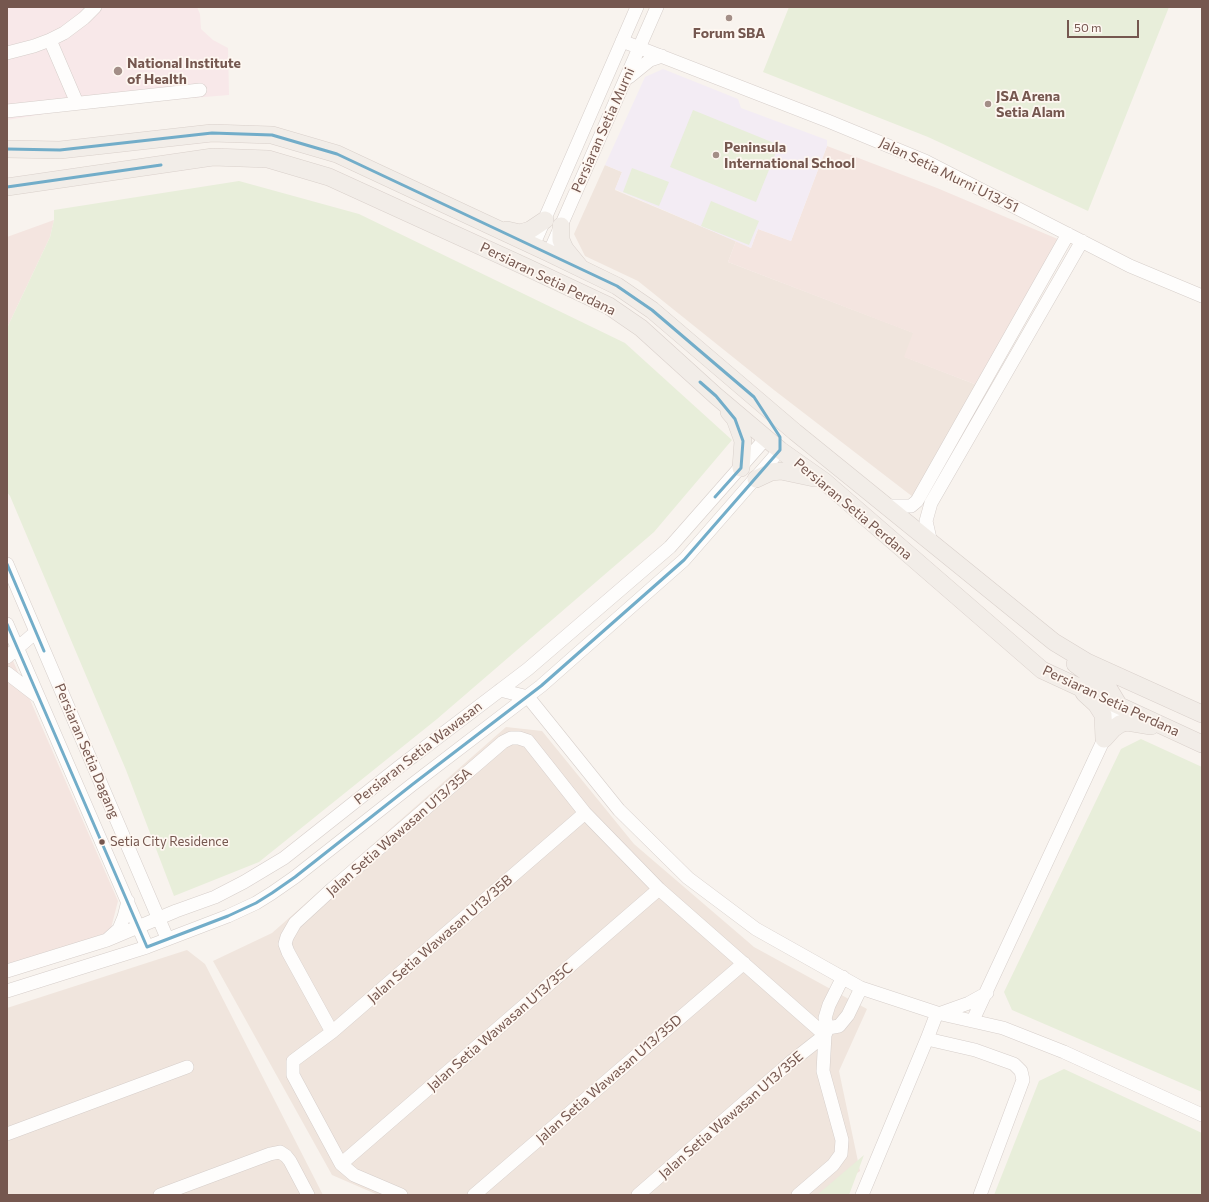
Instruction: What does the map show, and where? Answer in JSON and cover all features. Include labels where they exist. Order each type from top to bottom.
[{"type":"main road","name":"Persiaran Setia Perdana","points":[[7,149],[60,150],[212,133],[272,135],[337,154],[487,225],[539,253],[584,270],[617,286],[652,310],[821,454],[1060,645],[1087,662],[1202,714]]},
{"type":"main road","name":"Persiaran Setia Perdana","points":[[7,187],[213,157],[268,159],[329,177],[565,285],[609,306],[640,328],[716,396],[824,481],[1042,670],[1202,744]]},
{"type":"main road","points":[[487,225],[520,233],[530,230],[545,220]]},
{"type":"main road","points":[[561,226],[561,240],[565,249],[584,270]]},
{"type":"main road","points":[[501,256],[511,256],[526,261],[539,253],[541,268],[555,276],[565,285]]},
{"type":"main road","points":[[716,396],[735,419],[741,432],[743,441],[741,468]]},
{"type":"main road","points":[[754,397],[776,442],[794,445],[821,454]]},
{"type":"main road","points":[[756,479],[771,472],[781,471],[824,481]]},
{"type":"main road","points":[[1060,645],[1075,664],[1109,689],[1119,705]]},
{"type":"main road","points":[[1068,682],[1096,704],[1102,715],[1104,739]]},
{"type":"main road","points":[[1104,739],[1113,729],[1120,724],[1127,722],[1171,729]]},
{"type":"street","points":[[7,53],[34,46],[64,33],[84,18],[95,7]]},
{"type":"street","name":"Persiaran Setia Murni","points":[[539,253],[545,220],[637,7]]},
{"type":"street","name":"Persiaran Setia Murni","points":[[539,253],[561,226],[657,7]]},
{"type":"street","points":[[626,80],[650,60],[662,56],[653,43],[651,35],[651,21]]},
{"type":"street","points":[[50,40],[77,103]]},
{"type":"street","name":"Jalan Setia Murni U13/51","points":[[622,41],[820,118],[925,161],[1130,266],[1202,296]]},
{"type":"street","points":[[7,111],[200,90]]},
{"type":"street","points":[[886,506],[911,506],[917,501],[1068,234]]},
{"type":"street","points":[[931,542],[926,521],[931,503],[1082,241]]},
{"type":"street","name":"Persiaran Setia Wawasan","points":[[7,971],[107,940],[140,928],[176,911],[220,894],[244,882],[284,858],[399,767],[531,667],[670,547],[741,468],[776,442]]},
{"type":"street","name":"Persiaran Setia Wawasan","points":[[7,992],[147,947],[167,938],[228,916],[256,903],[295,877],[412,784],[528,697],[684,560],[756,479],[776,442]]},
{"type":"street","name":"Persiaran Setia Dagang","points":[[7,564],[167,938]]},
{"type":"street","name":"Persiaran Setia Dagang","points":[[7,624],[13,644],[39,697],[147,947]]},
{"type":"street","points":[[7,657],[13,644],[34,628]]},
{"type":"street","points":[[528,697],[531,667]]},
{"type":"street","points":[[7,673],[39,697]]},
{"type":"street","points":[[500,690],[528,697],[619,810],[688,878],[756,929],[862,988],[938,1013],[973,1020],[997,1027],[1064,1052],[1202,1115]]},
{"type":"street","points":[[973,1020],[1119,705]]},
{"type":"street","name":"Jalan Setia Wawasan U13/35A","points":[[332,1032],[285,944],[287,937],[295,923],[332,889],[503,742],[511,738],[519,738],[528,742],[585,813]]},
{"type":"street","points":[[585,813],[659,889],[744,963],[827,1032]]},
{"type":"street","name":"Jalan Setia Wawasan U13/35B","points":[[341,1164],[293,1075],[293,1061],[332,1032],[585,813]]},
{"type":"street","name":"Jalan Setia Wawasan U13/35C","points":[[341,1164],[659,889]]},
{"type":"street","points":[[149,895],[160,906],[176,911]]},
{"type":"street","points":[[107,940],[119,929],[128,901]]},
{"type":"street","name":"Jalan Setia Wawasan U13/35D","points":[[474,1195],[744,963]]},
{"type":"street","points":[[798,1195],[833,1165],[841,1154],[842,1140],[823,1071],[827,1032],[825,1018],[829,1005],[843,977]]},
{"type":"street","name":"Jalan Setia Wawasan U13/35E","points":[[638,1195],[792,1061],[827,1032],[839,1026],[848,1015],[862,988]]},
{"type":"street","points":[[862,1195],[938,1013],[970,1003],[986,993]]},
{"type":"street","points":[[986,993],[986,1009],[988,1015],[997,1027]]},
{"type":"street","points":[[927,1039],[974,1050],[1014,1064],[1021,1071],[1023,1080],[980,1195]]},
{"type":"street","points":[[7,1134],[186,1067]]},
{"type":"street","points":[[160,1195],[270,1154],[280,1152],[290,1161],[308,1195]]},
{"type":"street","points":[[341,1164],[354,1175],[400,1195]]},
{"type":"shaded area","name":"National Institute of Health","points":[[7,7],[197,7],[200,14],[201,29],[213,40],[228,48],[229,95],[93,106],[7,120]]},
{"type":"shaded area","name":"Peninsula International School","points":[[663,69],[738,99],[741,108],[827,140],[827,146],[791,241],[758,229],[751,248],[615,189],[622,172],[605,165],[645,77]]},
{"type":"shaded area","points":[[827,146],[937,188],[1060,240],[977,385],[904,357],[913,333],[728,262],[736,241],[751,248],[758,229],[791,241]]},
{"type":"shaded area","points":[[605,165],[622,172],[615,190],[736,241],[728,262],[914,333],[905,357],[977,385],[913,497],[774,390],[638,281],[585,256],[574,234]]},
{"type":"shaded area","points":[[54,220],[50,237],[7,328],[7,237]]},
{"type":"shaded area","points":[[7,647],[118,901],[110,932],[7,966]]},
{"type":"shaded area","points":[[506,727],[542,731],[634,844],[754,947],[867,1009],[839,1071],[860,1171],[828,1195],[378,1195],[332,1175],[213,961],[272,933]]},
{"type":"shaded area","points":[[187,950],[205,964],[323,1195],[7,1195],[7,1008]]},
{"type":"green space","name":"JSA Arena Setia Alam","points":[[789,7],[1169,7],[1088,211],[928,137],[763,72]]},
{"type":"green space","points":[[693,110],[779,145],[756,202],[670,167]]},
{"type":"green space","points":[[632,168],[669,182],[659,206],[623,192]]},
{"type":"green space","points":[[239,181],[359,214],[625,343],[732,440],[654,532],[437,719],[259,862],[174,896],[126,770],[7,492],[7,328],[50,237],[54,220],[54,210]]},
{"type":"green space","points":[[711,201],[759,221],[749,245],[701,226]]},
{"type":"green space","points":[[1141,739],[1202,767],[1202,1092],[1012,1010],[1004,992],[1121,749]]},
{"type":"green space","points":[[1064,1069],[1202,1133],[1202,1195],[994,1195],[1039,1081]]},
{"type":"green space","points":[[864,1155],[849,1195],[817,1195]]},
{"type":"transit line","points":[[7,149],[60,150],[212,133],[272,135],[337,154],[617,286],[652,310],[754,397],[780,437],[780,450],[684,560],[541,686],[295,877],[272,893],[256,903],[228,916],[147,947],[7,624]]},
{"type":"transit line","points":[[7,187],[161,165]]},
{"type":"transit line","points":[[700,382],[716,396],[735,419],[743,441],[741,468],[715,497]]},
{"type":"transit line","points":[[7,564],[44,651]]},
{"type":"place","name":"Forum SBA","points":[[729,18]]},
{"type":"place","name":"National Institute of Health","points":[[118,71]]},
{"type":"place","name":"JSA Arena Setia Alam","points":[[988,104]]},
{"type":"place","name":"Peninsula International School","points":[[716,155]]},
{"type":"place","name":"Setia City Residence","points":[[102,842]]}]
